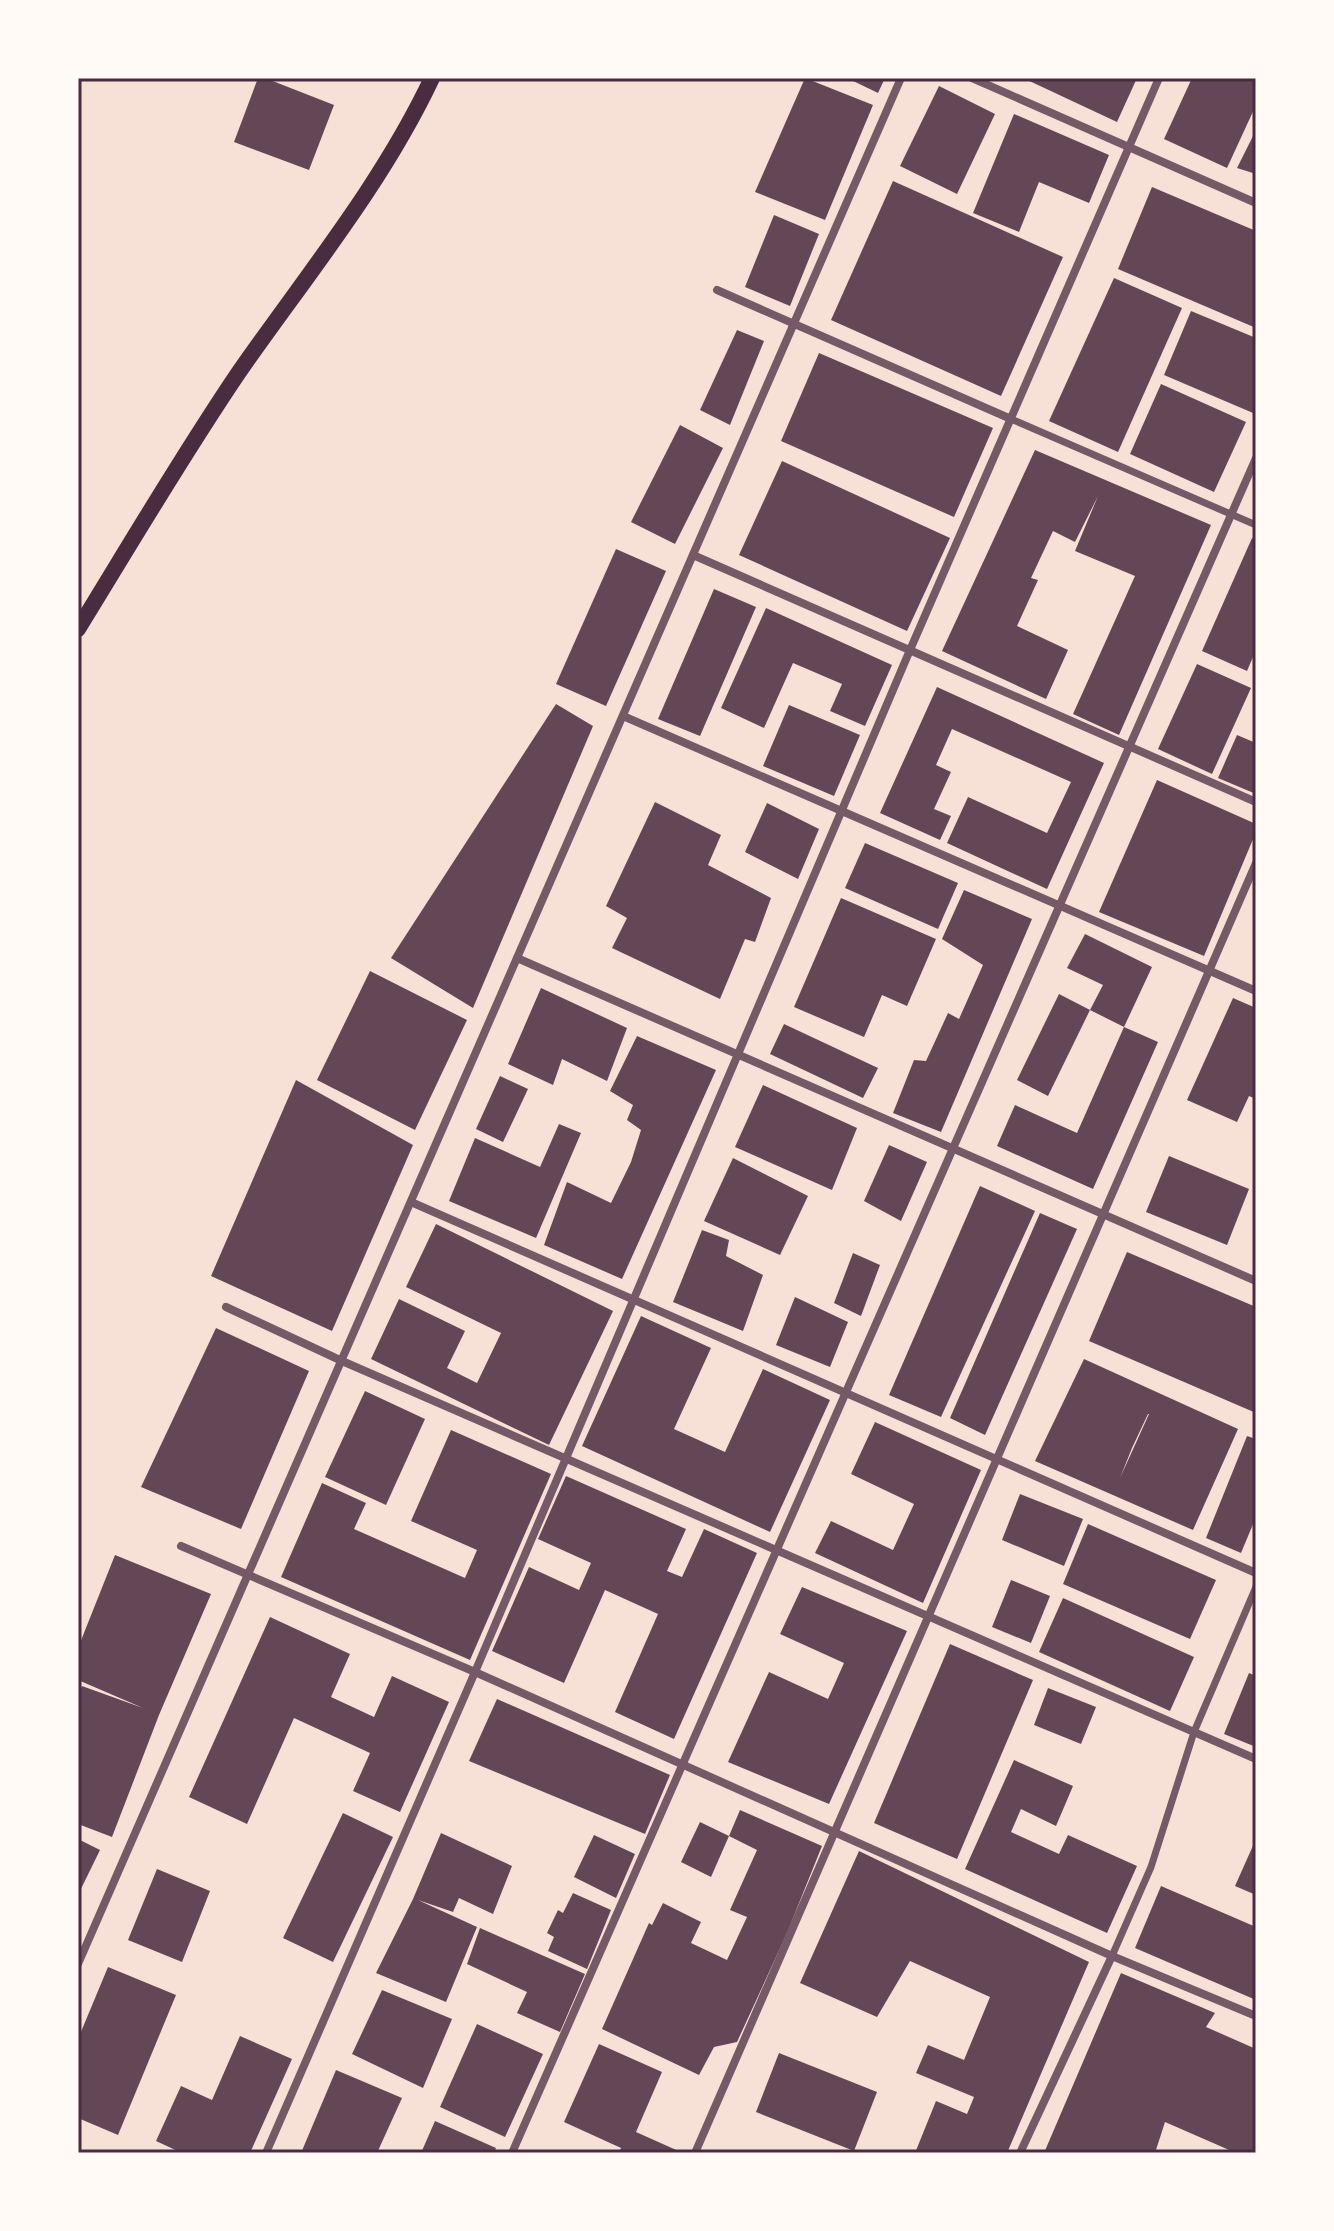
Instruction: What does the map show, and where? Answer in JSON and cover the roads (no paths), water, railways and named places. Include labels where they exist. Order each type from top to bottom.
[{"type":"main road","points":[[78,629],[188,449],[375,178],[432,78]]},
{"type":"street","points":[[78,1964],[901,78]]},
{"type":"street","points":[[972,78],[1256,203]]},
{"type":"street","points":[[266,2153],[475,1672],[910,650],[1159,78]]},
{"type":"street","points":[[717,290],[1256,525]]},
{"type":"street","points":[[512,2153],[1256,458]]},
{"type":"street","points":[[693,555],[1256,802]]},
{"type":"street","points":[[623,716],[1256,991]]},
{"type":"street","points":[[695,2153],[1256,863]]},
{"type":"street","points":[[517,958],[1256,1281]]},
{"type":"street","points":[[411,1202],[1256,1573]]},
{"type":"street","points":[[226,1307],[342,1361],[1256,1759]]},
{"type":"street","points":[[181,1546],[475,1672],[1112,1956],[1256,2016]]},
{"type":"street","points":[[1020,2153],[1151,1867],[1194,1732],[1256,1587]]}]
